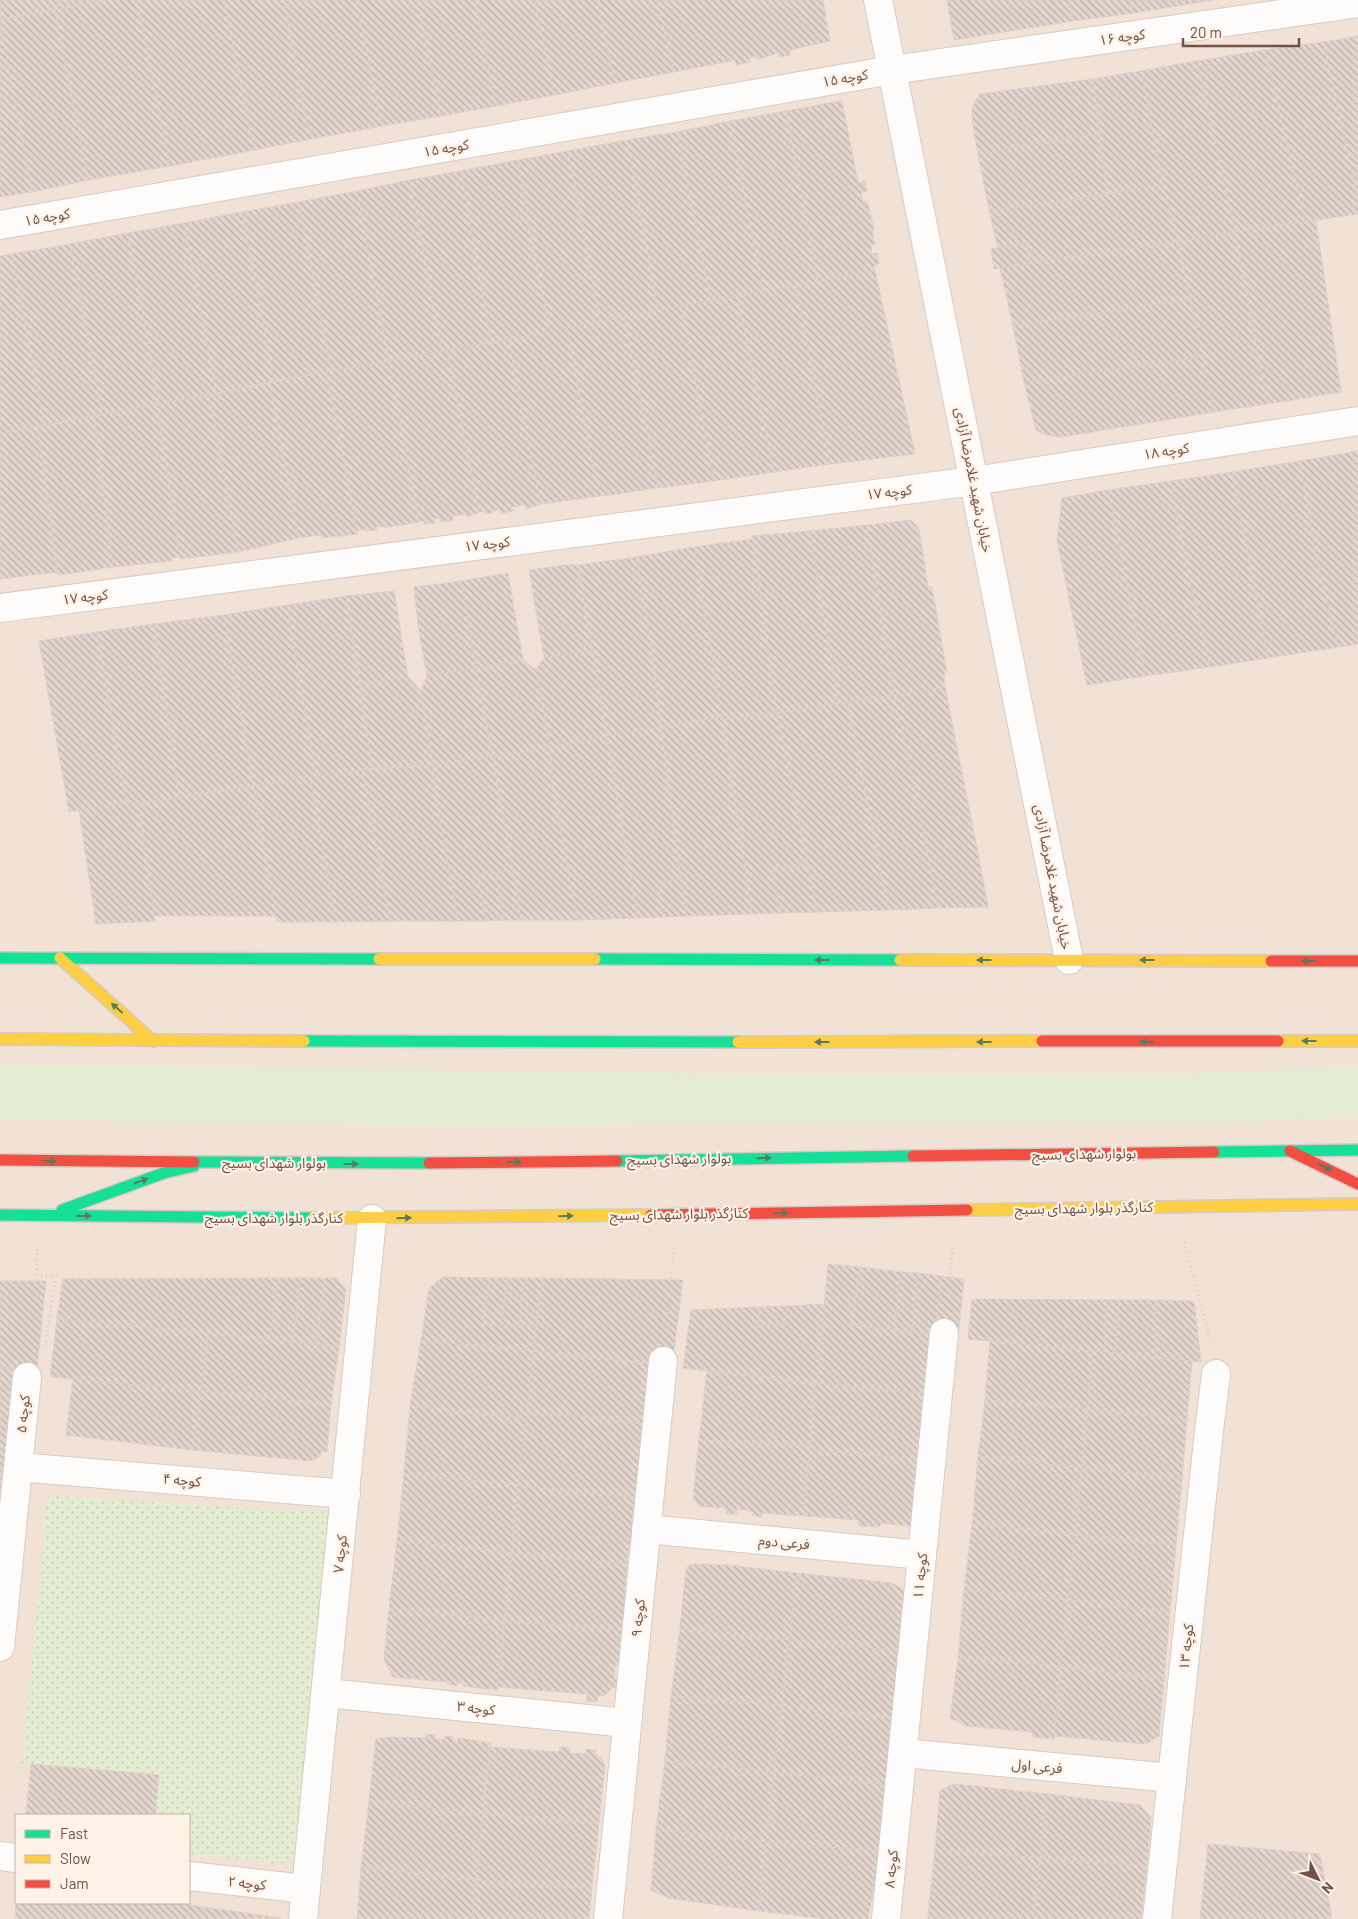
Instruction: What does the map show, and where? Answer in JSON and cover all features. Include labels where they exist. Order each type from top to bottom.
[{"type":"street","name":"خیابان شهید غلامرضا آزادی","points":[[878,0],[1069,960]]},
{"type":"street","name":"کوچه ۱۶","points":[[892,70],[1355,4]]},
{"type":"street","name":"کوچه ۱۵","points":[[0,226],[892,70]]},
{"type":"street","name":"کوچه ۱۸","points":[[974,480],[1358,421]]},
{"type":"street","name":"کوچه ۱۷","points":[[0,608],[974,480]]},
{"type":"street","points":[[0,958],[1358,961]]},
{"type":"street","points":[[60,958],[153,1041]]},
{"type":"street","points":[[0,1039],[371,1042],[1358,1042]]},
{"type":"street","name":"بولوار شهدای بسیج","points":[[0,1160],[371,1164],[1358,1150]]},
{"type":"street","points":[[1290,1151],[1342,1174],[1358,1184]]},
{"type":"street","points":[[42,1216],[164,1173],[208,1162]]},
{"type":"street","name":"کنارگذر بلوار شهدای بسیج","points":[[0,1215],[372,1219],[1358,1204]]},
{"type":"street","name":"کوچه ۷","points":[[303,1919],[372,1219]]},
{"type":"street","name":"کوچه ۱۱","points":[[896,1818],[944,1333]]},
{"type":"street","name":"کوچه ۹","points":[[608,1919],[663,1361]]},
{"type":"street","name":"کوچه ۱۳","points":[[1157,1919],[1216,1374]]},
{"type":"street","name":"کوچه ۵","points":[[0,1647],[27,1377]]},
{"type":"street","name":"کوچه ۴","points":[[18,1467],[346,1494]]},
{"type":"street","name":"فرعی دوم","points":[[646,1529],[922,1555]]},
{"type":"street","name":"کوچه ۳","points":[[326,1693],[627,1723]]},
{"type":"street","name":"فرعی اول","points":[[903,1754],[1172,1778]]},
{"type":"street","name":"کوچه ۸","points":[[886,1919],[896,1818]]},
{"type":"street","points":[[0,1856],[15,1858]]},
{"type":"street","name":"کوچه ۲","points":[[190,1876],[306,1889]]},
{"type":"path","points":[[1173,1206],[1211,1342],[1216,1374]]},
{"type":"path","points":[[944,1333],[956,1210]]},
{"type":"path","points":[[663,1361],[678,1214]]},
{"type":"path","name":"کوچه ۵","points":[[27,1377],[41,1379],[56,1276],[36,1275],[42,1216]]},
{"type":"shaded area","points":[[0,0],[1358,0],[1358,1919],[0,1919]]},
{"type":"green space","points":[[0,1065],[779,1074],[1190,1073],[1358,1067],[1358,1117],[1257,1121],[848,1121],[476,1126],[0,1120]]},
{"type":"green space","points":[[48,1496],[335,1513],[298,1853],[283,1863],[190,1854],[190,1814],[155,1814],[159,1775],[22,1763]]},
{"type":"building","points":[[0,0],[57,0],[58,9],[1,19]]},
{"type":"building","points":[[57,0],[107,0],[58,9]]},
{"type":"building","points":[[107,0],[137,0],[170,166],[88,180],[55,10]]},
{"type":"building","points":[[137,0],[224,0],[254,150],[170,166]]},
{"type":"building","points":[[224,0],[284,0],[305,114],[312,139],[254,150]]},
{"type":"building","points":[[284,0],[356,0],[382,126],[312,139],[305,114]]},
{"type":"building","points":[[356,0],[417,0],[441,116],[382,126]]},
{"type":"building","points":[[417,0],[475,0],[496,106],[441,116]]},
{"type":"building","points":[[475,0],[535,0],[554,95],[496,106]]},
{"type":"building","points":[[535,0],[597,0],[615,83],[554,95]]},
{"type":"building","points":[[597,0],[657,0],[674,72],[615,83]]},
{"type":"building","points":[[657,0],[823,0],[830,41],[790,50],[790,55],[779,57],[778,53],[757,60],[757,56],[749,58],[750,62],[736,65],[735,60],[674,72]]},
{"type":"building","points":[[947,0],[1069,0],[1073,21],[954,40]]},
{"type":"building","points":[[1069,0],[1130,0],[1133,13],[1073,21]]},
{"type":"building","points":[[1130,0],[1189,0],[1189,4],[1133,13]]},
{"type":"building","points":[[1189,0],[1212,0],[1189,4]]},
{"type":"building","points":[[55,10],[88,180],[32,192],[8,72],[0,20]]},
{"type":"building","points":[[0,24],[32,192],[0,197]]},
{"type":"building","points":[[1358,36],[1358,199],[1323,42]]},
{"type":"building","points":[[1323,42],[1358,199],[1358,214],[1305,222],[1265,50]]},
{"type":"building","points":[[1265,50],[1305,222],[1235,232],[1197,61]]},
{"type":"building","points":[[1197,61],[1235,232],[1178,242],[1163,185],[1141,71]]},
{"type":"building","points":[[1141,71],[1163,185],[1107,193],[1093,79]]},
{"type":"building","points":[[1093,79],[1099,134],[978,155],[972,108],[980,94]]},
{"type":"building","points":[[842,101],[858,183],[864,181],[867,191],[861,192],[863,202],[867,201],[874,229],[872,230],[875,244],[871,245],[872,254],[877,253],[879,264],[874,265],[875,270],[818,281],[786,111]]},
{"type":"building","points":[[786,111],[818,281],[763,292],[730,121]]},
{"type":"building","points":[[730,121],[763,292],[711,301],[677,132]]},
{"type":"building","points":[[677,132],[711,301],[658,311],[627,140]]},
{"type":"building","points":[[1099,134],[1107,193],[1058,202],[989,210],[978,155]]},
{"type":"building","points":[[627,140],[658,311],[600,322],[568,151]]},
{"type":"building","points":[[568,151],[600,322],[550,332],[518,160]]},
{"type":"building","points":[[518,160],[550,332],[491,342],[461,171]]},
{"type":"building","points":[[461,171],[491,342],[442,351],[410,180]]},
{"type":"building","points":[[410,180],[442,351],[389,361],[357,191]]},
{"type":"building","points":[[1163,185],[1178,242],[1063,257],[1030,264],[1026,243],[998,248],[989,210],[1058,202]]},
{"type":"building","points":[[357,191],[389,361],[331,371],[299,202]]},
{"type":"building","points":[[299,202],[331,371],[274,381],[242,212]]},
{"type":"building","points":[[242,212],[274,381],[216,393],[184,223]]},
{"type":"building","points":[[1316,220],[1341,392],[1267,404],[1235,232]]},
{"type":"building","points":[[184,223],[216,393],[159,404],[128,233]]},
{"type":"building","points":[[1235,232],[1267,404],[1213,412],[1178,242]]},
{"type":"building","points":[[128,233],[159,404],[102,414],[70,244]]},
{"type":"building","points":[[1178,242],[1190,299],[1013,326],[1000,268],[1063,257]]},
{"type":"building","points":[[1026,243],[1030,264],[994,269],[991,249]]},
{"type":"building","points":[[70,244],[102,414],[44,425],[12,254]]},
{"type":"building","points":[[12,254],[44,425],[0,434],[0,256]]},
{"type":"building","points":[[875,270],[915,454],[830,464],[796,285]]},
{"type":"building","points":[[796,285],[830,464],[774,472],[737,296]]},
{"type":"building","points":[[737,296],[774,472],[714,481],[681,306]]},
{"type":"building","points":[[1190,299],[1203,357],[1024,382],[1013,326]]},
{"type":"building","points":[[681,306],[714,481],[658,488],[624,317]]},
{"type":"building","points":[[624,317],[658,488],[601,496],[592,462],[567,328]]},
{"type":"building","points":[[567,328],[592,462],[601,496],[541,504],[516,383],[509,339]]},
{"type":"building","points":[[509,339],[516,383],[541,504],[526,509],[525,505],[511,507],[513,511],[501,513],[501,510],[485,514],[484,511],[479,512],[447,350]]},
{"type":"building","points":[[447,350],[479,512],[467,517],[465,514],[453,516],[453,520],[440,522],[439,518],[434,519],[435,523],[425,524],[424,521],[419,522],[389,361]]},
{"type":"building","points":[[1203,357],[1213,412],[1061,437],[1045,435],[1036,430],[1024,382]]},
{"type":"building","points":[[389,361],[419,522],[384,528],[384,526],[376,527],[377,530],[365,531],[365,529],[356,531],[326,372]]},
{"type":"building","points":[[326,372],[357,534],[322,538],[322,535],[298,538],[270,383]]},
{"type":"building","points":[[270,383],[298,538],[238,552],[209,395]]},
{"type":"building","points":[[209,395],[238,552],[180,559],[157,404]]},
{"type":"building","points":[[157,404],[180,557],[171,558],[172,561],[113,567],[94,416]]},
{"type":"building","points":[[94,416],[113,567],[58,575],[38,427]]},
{"type":"building","points":[[38,427],[57,572],[0,579],[0,434]]},
{"type":"building","points":[[1358,451],[1358,644],[1338,647],[1315,551],[1300,461]]},
{"type":"building","points":[[1300,461],[1315,551],[1338,647],[1268,658],[1232,472]]},
{"type":"building","points":[[1232,472],[1268,658],[1210,667],[1187,569],[1171,481]]},
{"type":"building","points":[[1171,481],[1187,569],[1210,667],[1145,676],[1108,490]]},
{"type":"building","points":[[1108,490],[1145,676],[1087,685],[1057,541],[1062,498]]},
{"type":"building","points":[[911,520],[919,529],[928,587],[932,587],[947,673],[944,673],[945,687],[894,695],[867,525]]},
{"type":"building","points":[[867,525],[894,695],[838,703],[810,531]]},
{"type":"building","points":[[810,531],[838,703],[777,713],[752,536]]},
{"type":"building","points":[[753,539],[777,713],[722,720],[694,547]]},
{"type":"building","points":[[694,547],[722,717],[661,727],[650,637],[636,557]]},
{"type":"building","points":[[636,557],[650,637],[661,727],[607,736],[587,624],[579,565]]},
{"type":"building","points":[[579,565],[587,624],[593,650],[544,658],[529,570]]},
{"type":"building","points":[[508,573],[523,660],[476,668],[461,581]]},
{"type":"building","points":[[461,581],[476,668],[427,676],[418,626],[414,587]]},
{"type":"building","points":[[394,591],[408,677],[360,684],[346,596]]},
{"type":"building","points":[[346,596],[372,768],[316,777],[287,605]]},
{"type":"building","points":[[287,605],[316,777],[253,786],[224,615]]},
{"type":"building","points":[[224,615],[253,786],[179,797],[154,624]]},
{"type":"building","points":[[154,624],[179,797],[138,804],[126,802],[97,632]]},
{"type":"building","points":[[97,632],[126,802],[69,812],[39,641]]},
{"type":"building","points":[[593,650],[607,736],[550,747],[536,670],[544,658]]},
{"type":"building","points":[[523,660],[536,670],[550,747],[493,758],[476,668]]},
{"type":"building","points":[[476,668],[492,756],[433,765],[421,691],[427,676]]},
{"type":"building","points":[[408,677],[421,691],[433,765],[372,768],[360,684]]},
{"type":"building","points":[[945,687],[988,907],[938,908],[894,695]]},
{"type":"building","points":[[894,695],[938,908],[888,910],[848,702]]},
{"type":"building","points":[[848,702],[888,910],[817,912],[777,713]]},
{"type":"building","points":[[777,713],[808,866],[772,867],[781,913],[752,914],[722,720]]},
{"type":"building","points":[[722,717],[752,914],[686,916],[661,727]]},
{"type":"building","points":[[661,727],[681,879],[658,883],[663,917],[637,918],[607,736]]},
{"type":"building","points":[[607,736],[637,918],[577,920],[554,790],[549,747]]},
{"type":"building","points":[[549,747],[554,790],[577,920],[521,920],[493,758]]},
{"type":"building","points":[[492,756],[513,870],[478,876],[486,921],[458,921],[436,798],[433,765]]},
{"type":"building","points":[[433,765],[436,798],[458,921],[390,921],[362,770]]},
{"type":"building","points":[[362,770],[390,921],[336,922],[310,777]]},
{"type":"building","points":[[310,777],[336,922],[277,922],[253,786]]},
{"type":"building","points":[[253,786],[276,916],[154,916],[138,804]]},
{"type":"building","points":[[126,802],[138,804],[155,921],[96,924],[79,810]]},
{"type":"building","points":[[808,866],[817,912],[781,913],[772,867]]},
{"type":"building","points":[[513,870],[521,920],[504,920],[495,873]]},
{"type":"building","points":[[495,873],[504,920],[486,921],[478,876]]},
{"type":"building","points":[[681,879],[686,916],[663,917],[658,883]]},
{"type":"building","points":[[828,1264],[860,1267],[851,1325],[935,1334],[928,1394],[817,1383]]},
{"type":"building","points":[[860,1267],[901,1272],[894,1330],[851,1325]]},
{"type":"building","points":[[901,1272],[918,1273],[912,1332],[894,1330]]},
{"type":"building","points":[[918,1273],[941,1276],[935,1334],[912,1332]]},
{"type":"building","points":[[941,1276],[964,1279],[958,1337],[935,1334]]},
{"type":"building","points":[[442,1277],[490,1278],[483,1324],[536,1325],[533,1351],[421,1341],[429,1289]]},
{"type":"building","points":[[278,1278],[270,1340],[57,1319],[63,1279]]},
{"type":"building","points":[[278,1278],[301,1278],[293,1342],[270,1340]]},
{"type":"building","points":[[301,1278],[325,1278],[316,1345],[293,1342]]},
{"type":"building","points":[[325,1278],[336,1278],[346,1290],[339,1347],[316,1345]]},
{"type":"building","points":[[490,1278],[508,1278],[501,1325],[483,1324]]},
{"type":"building","points":[[508,1278],[525,1278],[519,1325],[501,1325]]},
{"type":"building","points":[[525,1278],[543,1278],[536,1325],[519,1325]]},
{"type":"building","points":[[543,1278],[683,1280],[672,1366],[533,1351]]},
{"type":"building","points":[[0,1281],[46,1281],[37,1368],[0,1367]]},
{"type":"building","points":[[972,1299],[1107,1300],[1104,1352],[968,1339]]},
{"type":"building","points":[[1107,1300],[1119,1300],[1115,1353],[1104,1352]]},
{"type":"building","points":[[1119,1300],[1156,1300],[1155,1357],[1115,1353]]},
{"type":"building","points":[[1156,1300],[1194,1301],[1201,1362],[1155,1357]]},
{"type":"building","points":[[825,1304],[817,1383],[683,1368],[691,1310],[760,1307],[758,1325],[785,1324],[787,1306]]},
{"type":"building","points":[[787,1306],[785,1324],[758,1325],[760,1307]]},
{"type":"building","points":[[57,1319],[209,1333],[201,1391],[50,1377]]},
{"type":"building","points":[[209,1333],[339,1347],[331,1405],[201,1391]]},
{"type":"building","points":[[421,1341],[533,1351],[527,1419],[410,1406]]},
{"type":"building","points":[[990,1341],[1093,1351],[1088,1409],[985,1400]]},
{"type":"building","points":[[533,1351],[651,1364],[647,1425],[568,1415],[527,1413]]},
{"type":"building","points":[[1093,1351],[1192,1361],[1187,1419],[1088,1409]]},
{"type":"building","points":[[0,1367],[14,1368],[8,1432],[0,1431]]},
{"type":"building","points":[[707,1371],[815,1383],[810,1446],[699,1440]]},
{"type":"building","points":[[73,1379],[201,1391],[193,1450],[66,1435]]},
{"type":"building","points":[[815,1383],[928,1394],[921,1459],[810,1450]]},
{"type":"building","points":[[201,1391],[331,1405],[327,1452],[322,1451],[320,1456],[311,1461],[193,1450]]},
{"type":"building","points":[[985,1400],[1088,1409],[1082,1468],[978,1457]]},
{"type":"building","points":[[410,1406],[527,1419],[518,1485],[404,1474]]},
{"type":"building","points":[[1088,1409],[1187,1419],[1182,1479],[1082,1468]]},
{"type":"building","points":[[527,1413],[568,1415],[647,1425],[639,1497],[559,1491],[518,1485]]},
{"type":"building","points":[[0,1431],[8,1432],[1,1493],[0,1493]]},
{"type":"building","points":[[699,1440],[810,1446],[803,1516],[762,1513],[761,1517],[752,1515],[752,1511],[737,1509],[737,1514],[726,1514],[726,1508],[699,1506],[693,1497]]},
{"type":"building","points":[[810,1450],[921,1459],[914,1521],[909,1526],[881,1523],[880,1527],[859,1526],[859,1520],[803,1516]]},
{"type":"building","points":[[978,1457],[1082,1468],[1075,1535],[972,1524]]},
{"type":"building","points":[[1082,1468],[1182,1479],[1176,1545],[1075,1535]]},
{"type":"building","points":[[404,1474],[518,1485],[512,1553],[397,1541]]},
{"type":"building","points":[[518,1485],[559,1491],[635,1497],[627,1564],[512,1553]]},
{"type":"building","points":[[972,1524],[1075,1535],[1068,1600],[964,1590]]},
{"type":"building","points":[[1075,1535],[1176,1545],[1170,1612],[1068,1600]]},
{"type":"building","points":[[397,1541],[512,1553],[505,1621],[389,1608]]},
{"type":"building","points":[[512,1553],[627,1564],[623,1631],[505,1621]]},
{"type":"building","points":[[693,1564],[728,1565],[797,1573],[789,1640],[680,1629],[686,1568]]},
{"type":"building","points":[[797,1573],[892,1583],[901,1588],[905,1595],[900,1651],[789,1640]]},
{"type":"building","points":[[964,1590],[1068,1600],[1061,1666],[958,1658]]},
{"type":"building","points":[[1068,1600],[1170,1612],[1164,1680],[1061,1666]]},
{"type":"building","points":[[389,1608],[505,1621],[497,1690],[463,1686],[463,1683],[457,1682],[457,1686],[448,1684],[448,1682],[393,1677],[384,1659]]},
{"type":"building","points":[[505,1621],[623,1631],[621,1666],[615,1665],[614,1679],[620,1680],[619,1688],[613,1687],[604,1696],[598,1696],[597,1702],[587,1701],[587,1694],[497,1687]]},
{"type":"building","points":[[680,1629],[789,1640],[782,1705],[671,1696]]},
{"type":"building","points":[[789,1640],[902,1651],[892,1717],[812,1710],[782,1705]]},
{"type":"building","points":[[958,1658],[1061,1666],[1054,1739],[1033,1737],[1032,1732],[967,1726],[950,1718]]},
{"type":"building","points":[[1061,1666],[1164,1680],[1159,1736],[1146,1744],[1054,1736]]},
{"type":"building","points":[[671,1696],[782,1705],[774,1772],[665,1761]]},
{"type":"building","points":[[782,1705],[812,1710],[892,1717],[891,1723],[895,1723],[894,1736],[890,1736],[887,1785],[774,1772]]},
{"type":"building","points":[[426,1734],[434,1735],[435,1739],[444,1740],[445,1736],[453,1737],[453,1741],[458,1742],[458,1738],[491,1743],[487,1781],[485,1781],[483,1814],[369,1801],[376,1739],[391,1737],[426,1738]]},
{"type":"building","points":[[490,1747],[559,1752],[560,1747],[570,1748],[569,1753],[585,1754],[586,1749],[596,1750],[596,1756],[600,1757],[605,1765],[599,1823],[483,1814]]},
{"type":"building","points":[[665,1761],[774,1772],[766,1842],[656,1829]]},
{"type":"building","points":[[31,1764],[159,1775],[155,1814],[26,1814]]},
{"type":"building","points":[[774,1772],[887,1785],[880,1851],[766,1842]]},
{"type":"building","points":[[955,1784],[1047,1794],[1040,1858],[935,1849],[940,1790]]},
{"type":"building","points":[[1047,1794],[1140,1805],[1151,1818],[1147,1866],[1040,1858]]},
{"type":"building","points":[[369,1801],[483,1814],[476,1880],[361,1867]]},
{"type":"building","points":[[483,1814],[599,1823],[592,1888],[476,1880]]},
{"type":"building","points":[[656,1829],[766,1842],[759,1911],[669,1898],[651,1890]]},
{"type":"building","points":[[766,1842],[880,1851],[868,1919],[825,1919],[759,1911]]},
{"type":"building","points":[[1208,1844],[1320,1854],[1332,1919],[1200,1919]]},
{"type":"building","points":[[935,1849],[1040,1858],[1034,1919],[960,1919],[928,1916]]},
{"type":"building","points":[[1040,1858],[1147,1866],[1141,1919],[1034,1919]]},
{"type":"building","points":[[361,1867],[476,1880],[472,1919],[357,1919]]},
{"type":"building","points":[[476,1880],[592,1888],[589,1919],[472,1919]]},
{"type":"building","points":[[16,1904],[146,1904],[145,1919],[15,1919]]},
{"type":"building","points":[[146,1904],[182,1904],[281,1918],[145,1919]]},
{"type":"building","points":[[928,1916],[960,1919],[928,1919]]},
{"type":"traffic: fast","points":[[0,958],[379,959]]},
{"type":"traffic: fast","points":[[595,959],[900,960]]},
{"type":"traffic: fast","points":[[304,1041],[738,1042]]},
{"type":"traffic: fast","points":[[1214,1152],[1358,1150]]},
{"type":"traffic: fast","points":[[617,1161],[913,1156]]},
{"type":"traffic: fast","points":[[194,1162],[429,1163]]},
{"type":"traffic: fast","points":[[62,1210],[164,1173],[194,1166]]},
{"type":"traffic: fast","points":[[0,1215],[313,1218]]},
{"type":"traffic: slow","points":[[60,958],[153,1041]]},
{"type":"traffic: slow","points":[[379,959],[595,959]]},
{"type":"traffic: slow","points":[[900,960],[1271,961]]},
{"type":"traffic: slow","points":[[0,1039],[304,1041]]},
{"type":"traffic: slow","points":[[738,1042],[1042,1041]]},
{"type":"traffic: slow","points":[[1278,1041],[1358,1041]]},
{"type":"traffic: slow","points":[[967,1210],[1358,1204]]},
{"type":"traffic: slow","points":[[313,1218],[651,1215]]},
{"type":"traffic: jam","points":[[1271,961],[1358,961]]},
{"type":"traffic: jam","points":[[1042,1041],[1278,1041]]},
{"type":"traffic: jam","points":[[1290,1151],[1358,1184]]},
{"type":"traffic: jam","points":[[913,1156],[1214,1152]]},
{"type":"traffic: jam","points":[[0,1160],[194,1162]]},
{"type":"traffic: jam","points":[[429,1163],[617,1161]]},
{"type":"traffic: jam","points":[[651,1215],[967,1210]]}]
